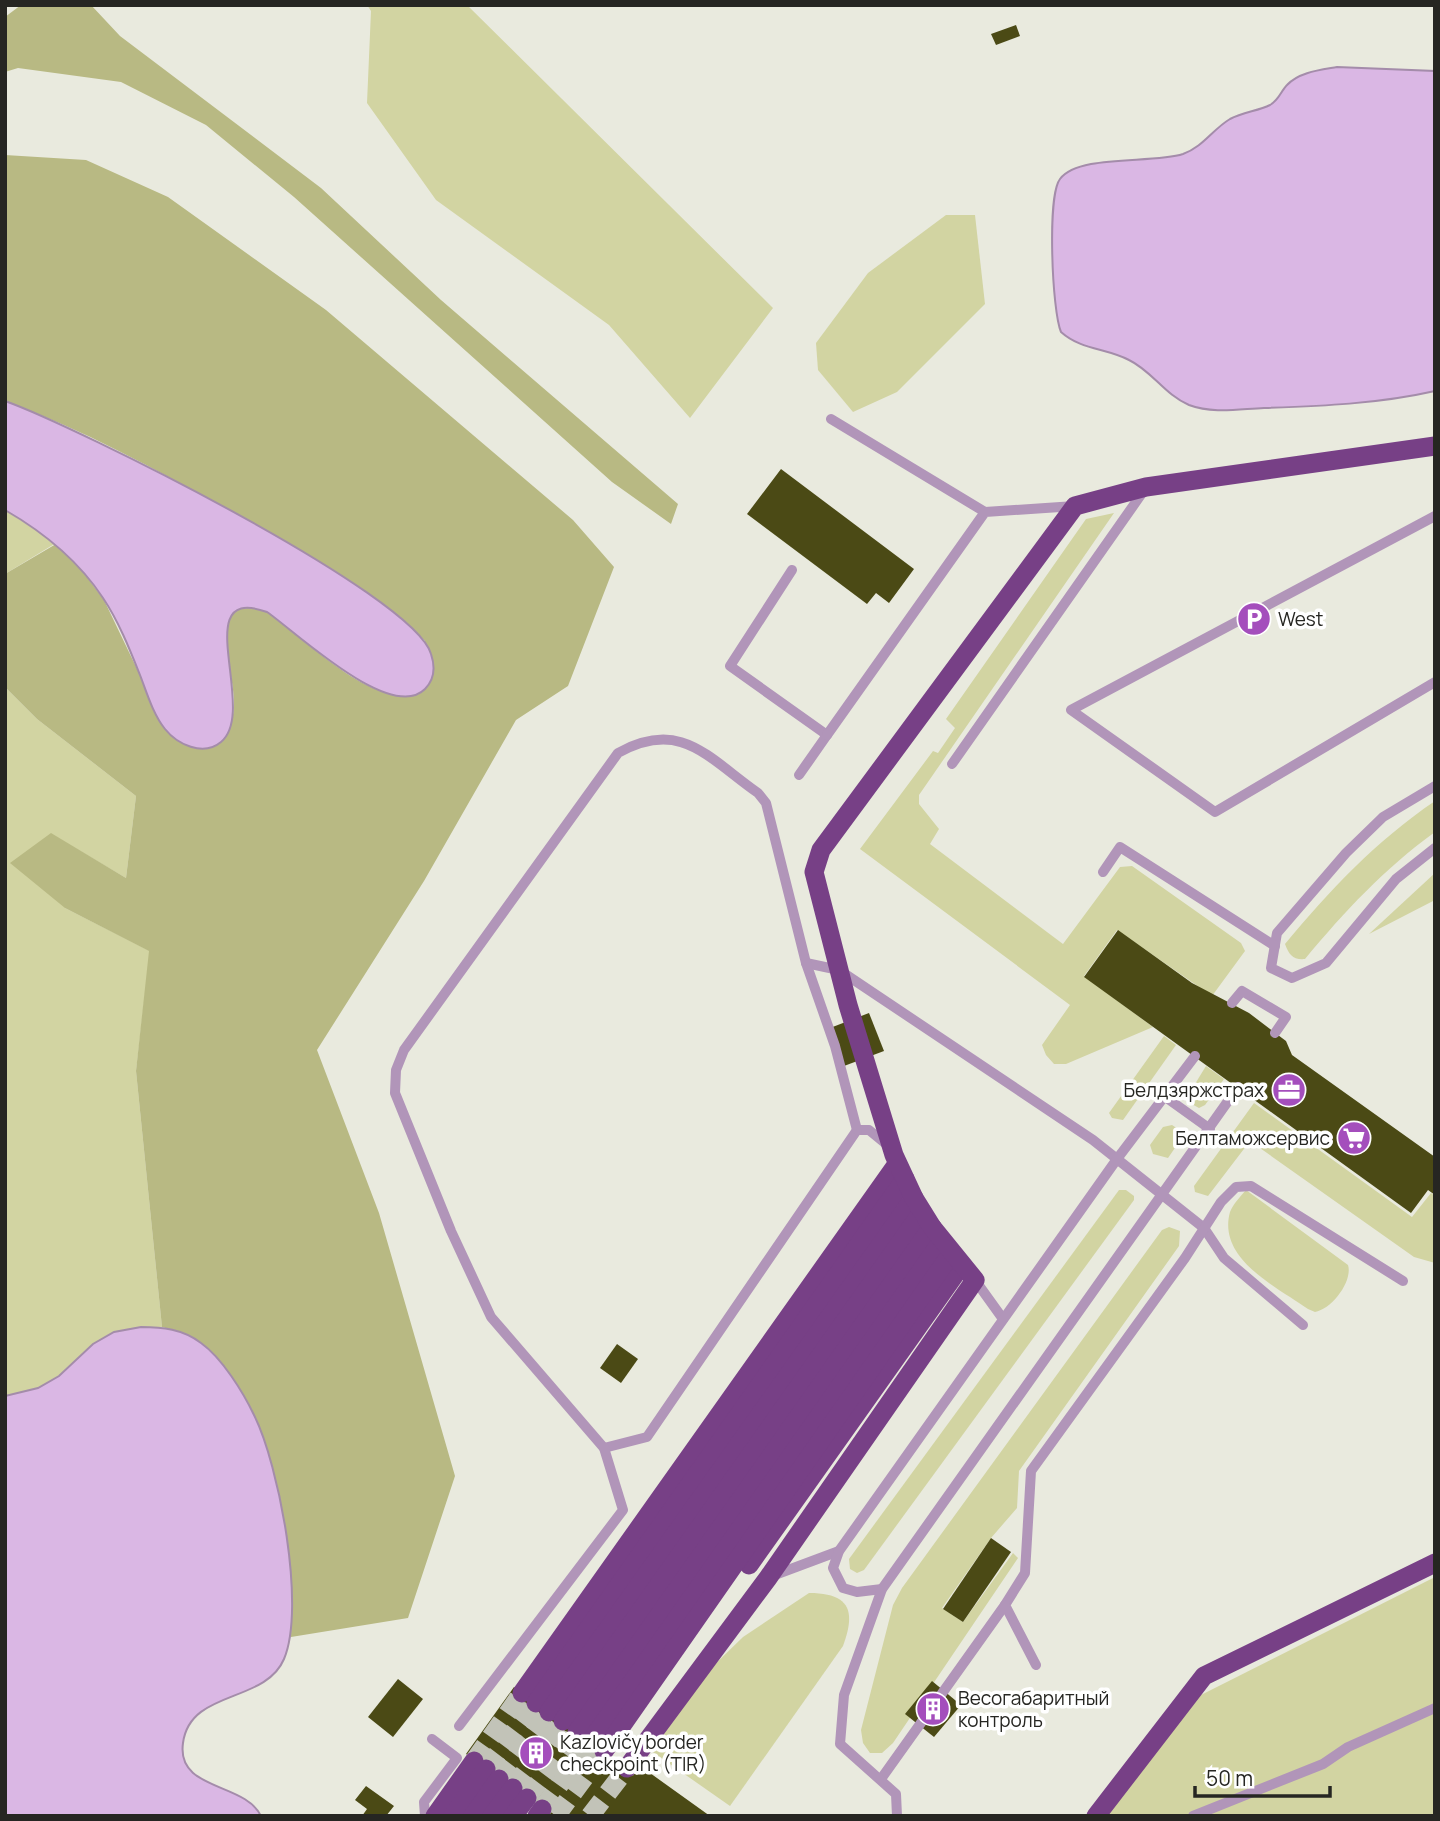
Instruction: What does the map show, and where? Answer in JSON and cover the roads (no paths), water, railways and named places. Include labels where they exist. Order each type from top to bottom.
[{"type":"highway","points":[[942,1240],[899,1166],[839,970],[814,872],[821,849],[1075,506],[1146,487],[1435,446]]},
{"type":"highway","points":[[576,1731],[899,1166]]},
{"type":"highway","points":[[576,1731],[768,1578],[942,1240]]},
{"type":"highway","points":[[576,1731],[942,1240]]},
{"type":"highway","points":[[576,1731],[942,1240]]},
{"type":"highway","points":[[576,1731],[942,1240]]},
{"type":"highway","points":[[1096,1816],[1204,1676],[1435,1563]]},
{"type":"highway","points":[[435,1816],[511,1789]]},
{"type":"highway","points":[[453,1816],[511,1789]]},
{"type":"highway","points":[[473,1816],[511,1789]]},
{"type":"highway","points":[[492,1816],[511,1789]]},
{"type":"highway","points":[[511,1789],[513,1816]]},
{"type":"lane","points":[[831,419],[985,512],[1075,506]]},
{"type":"lane","points":[[952,764],[1146,487]]},
{"type":"lane","points":[[799,775],[985,512]]},
{"type":"lane","points":[[1435,516],[1071,710],[1215,812],[1435,682]]},
{"type":"lane","points":[[792,570],[730,666],[827,735]]},
{"type":"lane","points":[[459,1726],[623,1510],[604,1448],[491,1317],[451,1231],[395,1093],[396,1070],[404,1050],[618,754],[641,741],[668,738],[685,741],[758,793],[766,803],[806,963],[835,1046],[857,1130],[647,1437],[604,1448]]},
{"type":"lane","points":[[1435,786],[1382,817],[1346,852],[1277,933],[1271,968],[1292,978],[1326,963],[1396,879],[1435,848]]},
{"type":"lane","points":[[1103,872],[1120,847],[1275,946]]},
{"type":"lane","points":[[806,963],[839,970],[1117,1158],[1163,1198],[1204,1228],[1224,1258],[1303,1325]]},
{"type":"lane","points":[[1232,1003],[1242,991],[1286,1017],[1275,1033]]},
{"type":"lane","points":[[882,1589],[857,1592],[843,1588],[833,1568],[839,1551],[1117,1158],[1195,1056]]},
{"type":"lane","points":[[897,1816],[896,1794],[840,1744],[844,1695],[882,1589],[1163,1198],[1238,1087]]},
{"type":"lane","points":[[1164,1096],[1210,1129]]},
{"type":"lane","points":[[857,1130],[869,1130],[882,1138],[899,1166]]},
{"type":"lane","points":[[881,1779],[1025,1573],[1031,1471],[1221,1202],[1236,1188],[1251,1186],[1402,1280]]},
{"type":"lane","points":[[942,1240],[1003,1319]]},
{"type":"lane","points":[[768,1578],[839,1551]]},
{"type":"lane","points":[[1004,1605],[1036,1665]]},
{"type":"lane","points":[[1194,1816],[1323,1764],[1348,1747],[1435,1708]]},
{"type":"lane","points":[[425,1816],[424,1802],[457,1758],[432,1739]]},
{"type":"tunnel","points":[[474,1761],[522,1693]]},
{"type":"tunnel","points":[[486,1769],[536,1703]]},
{"type":"tunnel","points":[[499,1779],[549,1712]]},
{"type":"tunnel","points":[[513,1788],[563,1721]]},
{"type":"tunnel","points":[[527,1798],[577,1732]]},
{"type":"tunnel","points":[[542,1809],[591,1741]]},
{"type":"tunnel","points":[[556,1816],[604,1751]]},
{"type":"tunnel","points":[[590,1816],[627,1768]]},
{"type":"place","name":"West","points":[[1254,619]]},
{"type":"place","name":"Белдзяржстрах","points":[[1289,1090]]},
{"type":"place","name":"Белтаможсервис","points":[[1354,1138]]},
{"type":"place","name":"Весогабаритный контроль","points":[[933,1709]]},
{"type":"place","name":"Kazlovičy border checkpoint (TIR)","points":[[536,1753]]}]
